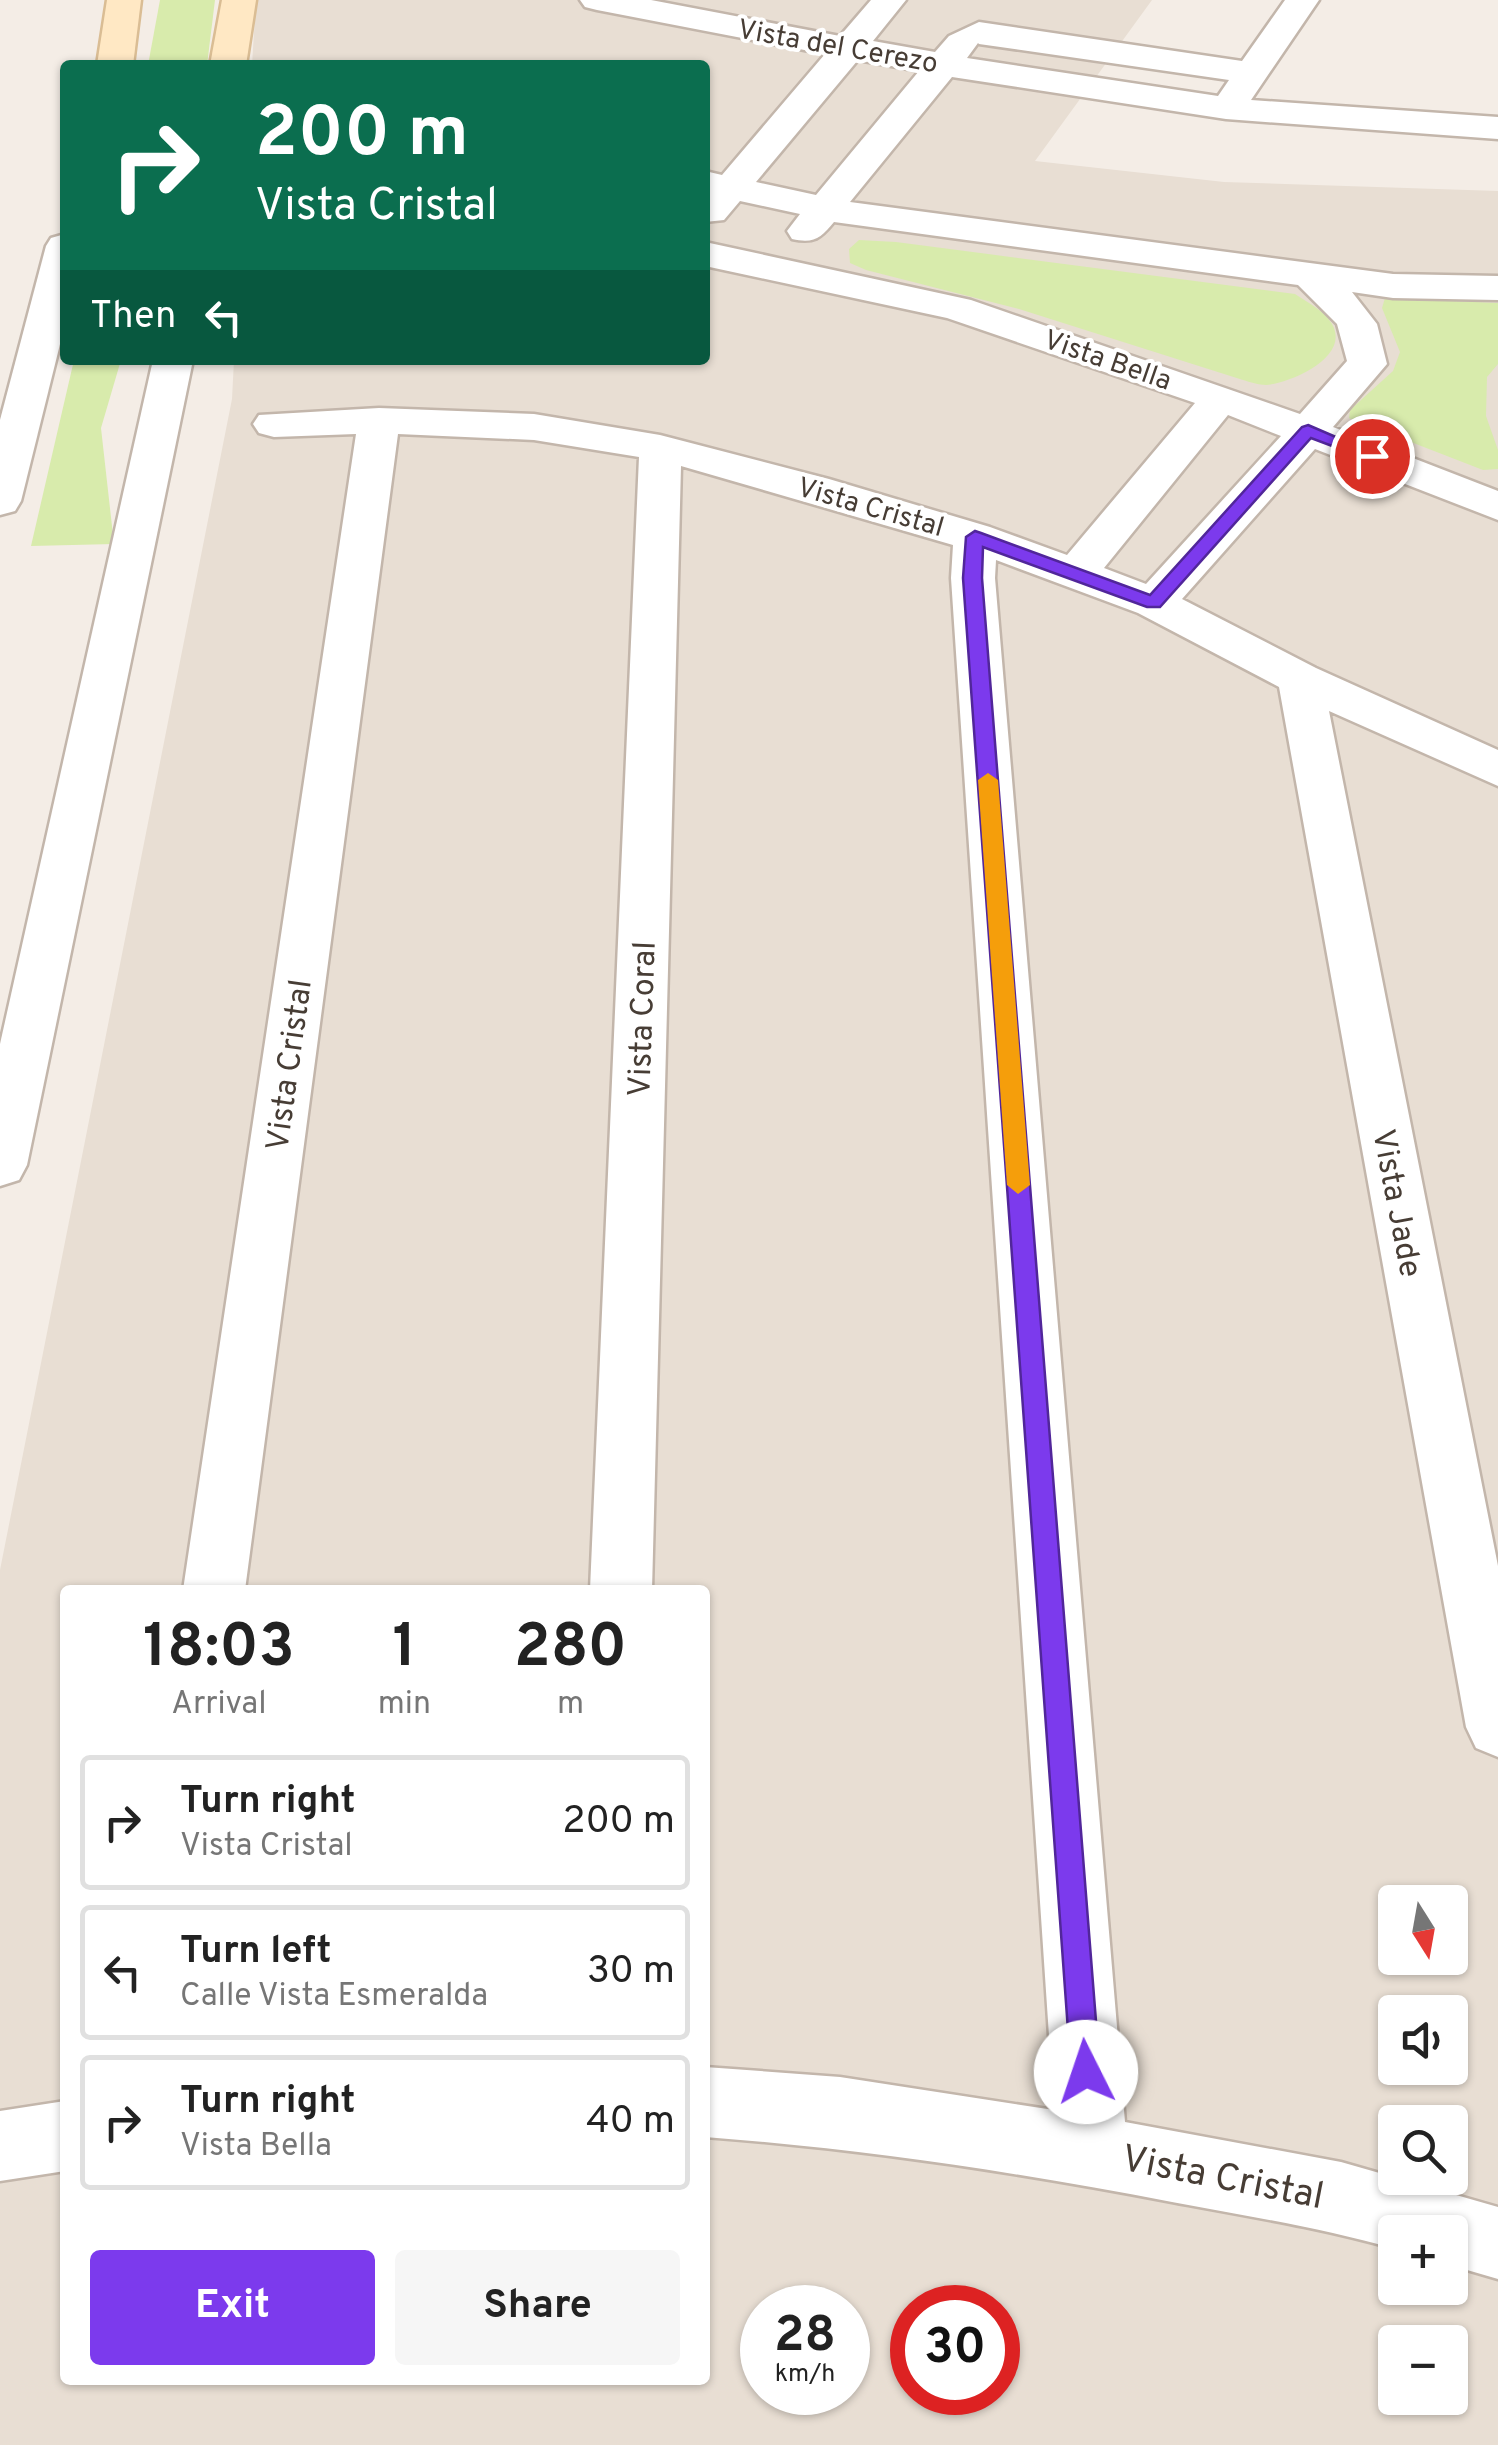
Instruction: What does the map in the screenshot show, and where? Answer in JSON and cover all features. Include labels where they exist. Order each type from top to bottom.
[{"type":"street","points":[[116,60],[124,0]]},
{"type":"street","points":[[229,60],[239,0]]},
{"type":"street","points":[[778,270],[823,208],[996,0]]},
{"type":"street","points":[[1228,108],[1302,0]]},
{"type":"street","name":"Vista del Cerezo","points":[[604,1],[847,48],[1228,108],[1364,121],[1496,124]]},
{"type":"street","points":[[718,185],[847,48],[891,14],[970,32],[1252,73]]},
{"type":"street","points":[[718,185],[823,208],[1393,286],[1498,288]]},
{"type":"street","name":"Vista Bella","points":[[710,255],[957,308],[1221,398],[1498,506]]},
{"type":"street","points":[[0,500],[60,266]]},
{"type":"street","points":[[1154,603],[1308,431],[1344,383],[1366,364],[1367,342],[1352,314],[1310,275]]},
{"type":"street","points":[[0,1165],[172,365]]},
{"type":"street","points":[[1076,572],[1221,398]]},
{"type":"street","name":"Vista Cristal","points":[[274,424],[379,420],[534,428],[660,448],[814,488],[975,537],[1154,603],[1300,679],[1498,769]]},
{"type":"street","name":"Vista Cristal","points":[[215,1585],[379,420]]},
{"type":"street","name":"Vista Coral","points":[[621,1585],[660,448]]},
{"type":"street","points":[[975,537],[972,578],[1092,2151]]},
{"type":"street","name":"Vista Jade","points":[[1300,679],[1498,1727]]},
{"type":"street","name":"Vista Cristal","points":[[710,2102],[840,2112],[1092,2151],[1341,2198],[1498,2244]]},
{"type":"street","points":[[0,2146],[60,2137]]},
{"type":"shaded area","points":[[256,0],[1152,0],[1035,161],[1224,182],[1498,191],[1498,2445],[0,2445],[0,1570],[232,399],[234,365],[710,365],[710,60],[252,60]]},
{"type":"green space","points":[[160,0],[215,0],[208,60],[149,60]]},
{"type":"green space","points":[[859,240],[1295,294],[1325,315],[1336,336],[1326,357],[1303,374],[1277,383],[1257,384],[1019,309],[866,270],[850,263],[849,249]]},
{"type":"green space","points":[[1385,298],[1498,303],[1498,364],[1487,377],[1486,416],[1498,450],[1498,469],[1483,470],[1349,418],[1350,410],[1393,371],[1400,352],[1382,308]]},
{"type":"green space","points":[[73,365],[120,365],[101,428],[114,544],[31,546]]},
{"type":"slow traffic","points":[[988,780],[1018,1185]]},
{"type":"route","points":[[1086,2072],[972,578],[975,537],[1154,603],[1308,431],[1372,456]]}]
